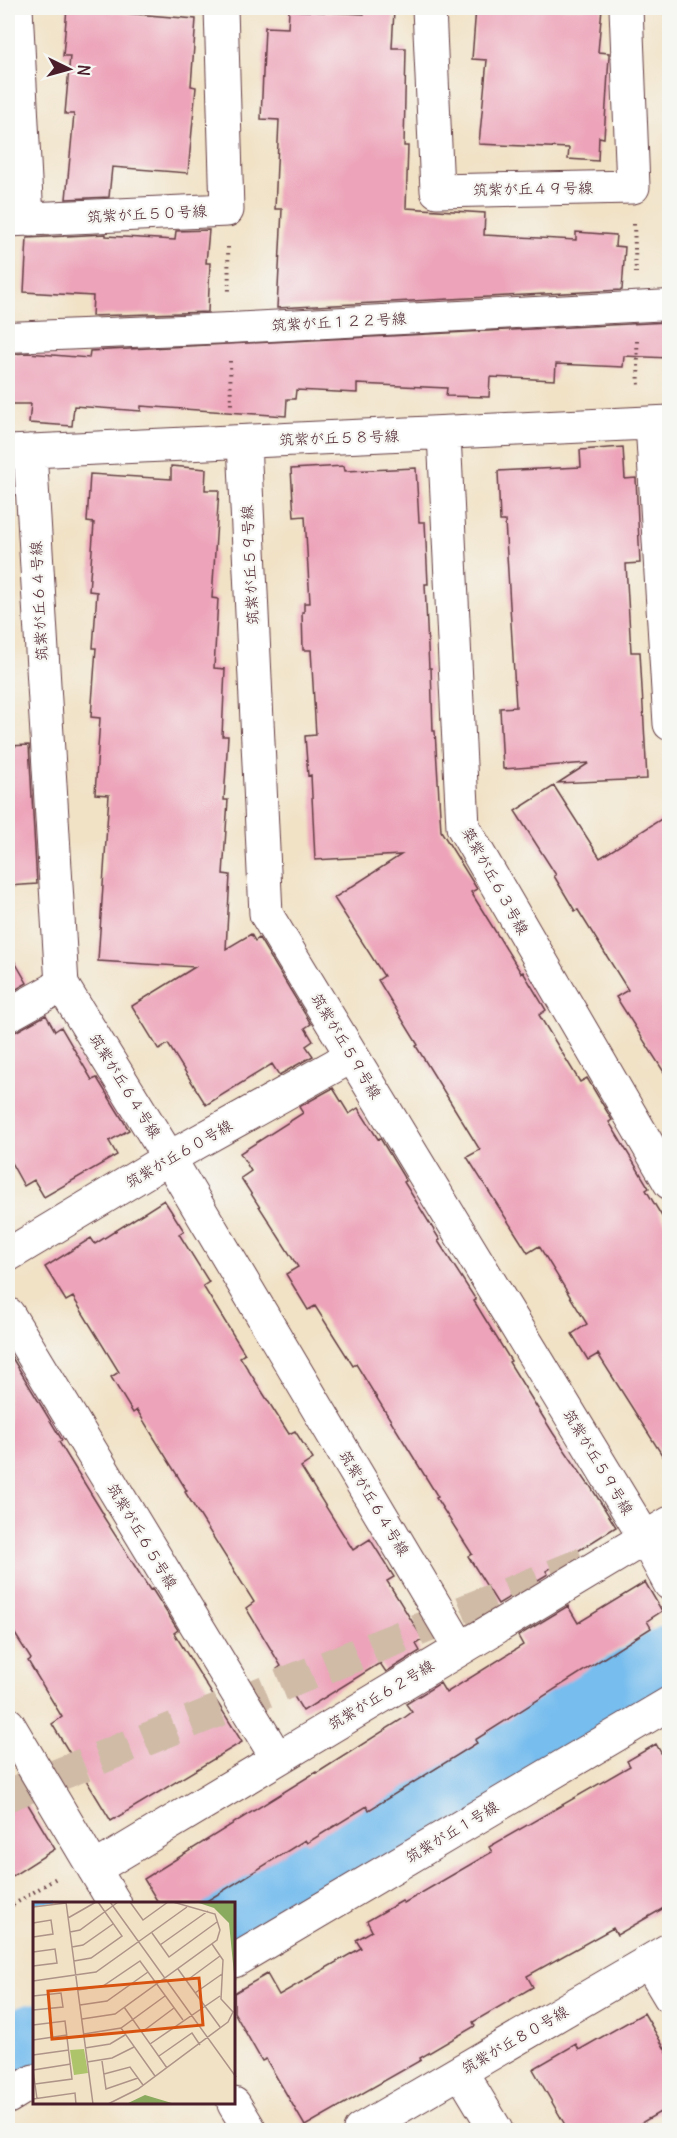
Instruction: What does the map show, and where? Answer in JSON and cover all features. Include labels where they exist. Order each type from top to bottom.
[{"type":"street","points":[[16,8],[17,220]]},
{"type":"street","name":"筑紫が丘５０号線","points":[[17,220],[227,210],[220,8]]},
{"type":"street","name":"筑紫が丘４９号線","points":[[429,8],[437,191],[633,187],[626,8]]},
{"type":"street","name":"筑紫が丘１２２号線","points":[[8,337],[669,306]]},
{"type":"street","points":[[661,423],[669,724]]},
{"type":"street","name":"筑紫が丘５８号線","points":[[19,452],[661,423]]},
{"type":"street","name":"築紫が丘６３号線","points":[[444,434],[463,827],[669,1183]]},
{"type":"street","name":"筑紫が丘５９号線","points":[[244,442],[266,914],[352,1056],[657,1531],[669,1584]]},
{"type":"street","name":"筑紫が丘６４号線","points":[[19,452],[62,985],[169,1158],[459,1648]]},
{"type":"street","points":[[8,1014],[62,985]]},
{"type":"street","name":"筑紫が丘６０号線","points":[[8,1255],[169,1158],[352,1056]]},
{"type":"street","name":"筑紫が丘６５号線","points":[[8,1314],[277,1758]]},
{"type":"street","name":"筑紫が丘６２号線","points":[[91,1864],[277,1758],[657,1531]]},
{"type":"street","name":"筑紫が丘１号線","points":[[236,1959],[669,1703]]},
{"type":"street","points":[[8,1724],[114,1902]]},
{"type":"street","points":[[659,1956],[669,1997]]},
{"type":"street","name":"筑紫が丘８０号線","points":[[360,2130],[659,1956]]},
{"type":"street","points":[[461,2072],[496,2130]]},
{"type":"street","points":[[8,2097],[33,2082]]},
{"type":"street","points":[[235,2105],[250,2130]]},
{"type":"path","points":[[8,1908],[91,1864]]},
{"type":"building","points":[[67,8],[111,8],[111,12],[196,19],[191,86],[196,87],[188,173],[112,167],[109,197],[66,199],[74,114],[65,114],[70,56],[63,56]]},
{"type":"building","points":[[476,8],[602,8],[598,52],[609,53],[609,56],[604,138],[599,137],[598,161],[568,159],[569,148],[479,144],[487,60],[472,59]]},
{"type":"building","points":[[365,9],[394,10],[392,48],[406,48],[404,146],[408,146],[406,208],[485,213],[484,235],[576,240],[576,232],[616,235],[615,246],[625,247],[622,290],[277,308],[282,209],[275,209],[279,120],[261,119],[265,27],[288,28],[289,10],[364,14]]},
{"type":"building","points":[[209,230],[206,263],[210,263],[208,312],[92,316],[93,296],[24,292],[27,238],[106,234],[106,236],[175,240],[176,231]]},
{"type":"building","points":[[669,322],[669,358],[624,356],[623,367],[556,364],[555,380],[490,377],[489,397],[446,396],[447,388],[357,384],[357,393],[296,390],[295,399],[287,399],[286,416],[141,406],[141,411],[74,406],[72,426],[29,423],[31,404],[8,404],[8,354],[28,353],[89,358],[90,351]]},
{"type":"building","points":[[623,447],[625,479],[636,478],[640,563],[626,564],[631,652],[640,652],[647,779],[558,783],[589,763],[503,769],[500,708],[516,707],[505,521],[500,521],[498,471],[581,467],[580,450]]},
{"type":"building","points":[[171,466],[206,469],[205,490],[219,490],[212,598],[218,599],[214,668],[225,669],[222,736],[228,736],[224,800],[228,800],[223,874],[230,875],[226,949],[251,934],[255,941],[259,938],[311,1024],[305,1028],[313,1041],[306,1046],[313,1056],[279,1075],[272,1064],[206,1105],[168,1044],[159,1050],[132,1006],[195,967],[98,961],[109,795],[95,794],[100,718],[91,717],[97,592],[89,591],[94,523],[87,522],[90,474],[171,479]]},
{"type":"building","points":[[344,466],[345,471],[416,468],[419,522],[425,522],[429,668],[431,668],[433,731],[435,731],[441,831],[477,889],[471,892],[546,1010],[539,1015],[580,1082],[587,1078],[612,1120],[609,1122],[649,1188],[646,1190],[669,1228],[669,1466],[598,1354],[588,1360],[572,1334],[587,1324],[539,1246],[528,1253],[467,1157],[480,1150],[378,980],[384,976],[334,898],[401,855],[315,860],[311,775],[308,776],[305,736],[316,735],[311,650],[303,650],[302,612],[304,612],[304,603],[310,603],[305,516],[294,517],[291,469]]},
{"type":"building","points":[[29,745],[37,884],[8,886],[8,746]]},
{"type":"building","points":[[554,786],[600,858],[669,814],[669,1080],[616,997],[628,990],[578,910],[575,911],[554,876],[556,875],[515,811]]},
{"type":"building","points":[[8,950],[27,983],[8,994]]},
{"type":"building","points":[[46,1015],[55,1031],[61,1027],[92,1080],[97,1078],[129,1130],[109,1141],[117,1155],[44,1197],[34,1180],[24,1186],[8,1157],[8,1034]]},
{"type":"building","points":[[333,1088],[349,1114],[358,1108],[378,1139],[380,1138],[440,1240],[438,1241],[476,1300],[474,1301],[511,1361],[509,1362],[616,1527],[546,1571],[548,1574],[498,1604],[468,1556],[472,1554],[356,1364],[353,1366],[315,1306],[308,1310],[286,1274],[298,1267],[241,1178],[251,1171],[240,1153],[303,1113],[299,1107]]},
{"type":"building","points":[[164,1200],[184,1231],[179,1234],[209,1282],[203,1286],[245,1354],[240,1357],[289,1434],[295,1431],[313,1459],[301,1467],[353,1550],[370,1539],[394,1577],[387,1581],[423,1639],[416,1644],[420,1651],[386,1672],[380,1663],[303,1711],[277,1669],[281,1666],[246,1608],[254,1602],[137,1410],[133,1413],[111,1377],[119,1372],[73,1297],[66,1301],[45,1267],[91,1238],[95,1244]]},
{"type":"building","points":[[8,1351],[62,1440],[59,1442],[103,1516],[178,1630],[174,1633],[242,1742],[111,1821],[52,1724],[62,1717],[28,1661],[31,1659],[8,1623]]},
{"type":"building","points":[[645,1582],[662,1611],[647,1621],[651,1628],[475,1740],[477,1743],[369,1810],[367,1806],[307,1843],[305,1840],[205,1902],[158,1902],[144,1879],[404,1718],[412,1712],[406,1704],[440,1683],[446,1693],[523,1645],[518,1636],[568,1606],[578,1623]]},
{"type":"building","points":[[656,1744],[669,1767],[669,1905],[617,1935],[613,1928],[527,1976],[533,1987],[473,2022],[475,2026],[420,2058],[421,2060],[305,2126],[266,2059],[262,2061],[236,2016],[236,1992],[267,1974],[279,1995],[361,1948],[356,1940],[372,1931],[367,1921],[402,1901],[404,1903],[492,1852],[489,1847],[630,1766],[627,1761]]},
{"type":"building","points":[[8,1771],[55,1849],[8,1879]]},
{"type":"building","points":[[644,2013],[669,2056],[669,2107],[629,2130],[568,2130],[533,2069],[576,2044],[579,2050]]},
{"type":"waterway","points":[[236,1918],[670,1660]]},
{"type":"waterway","points":[[8,2054],[33,2039]]},
{"type":"tunnel","points":[[8,1795],[587,1562]]}]
